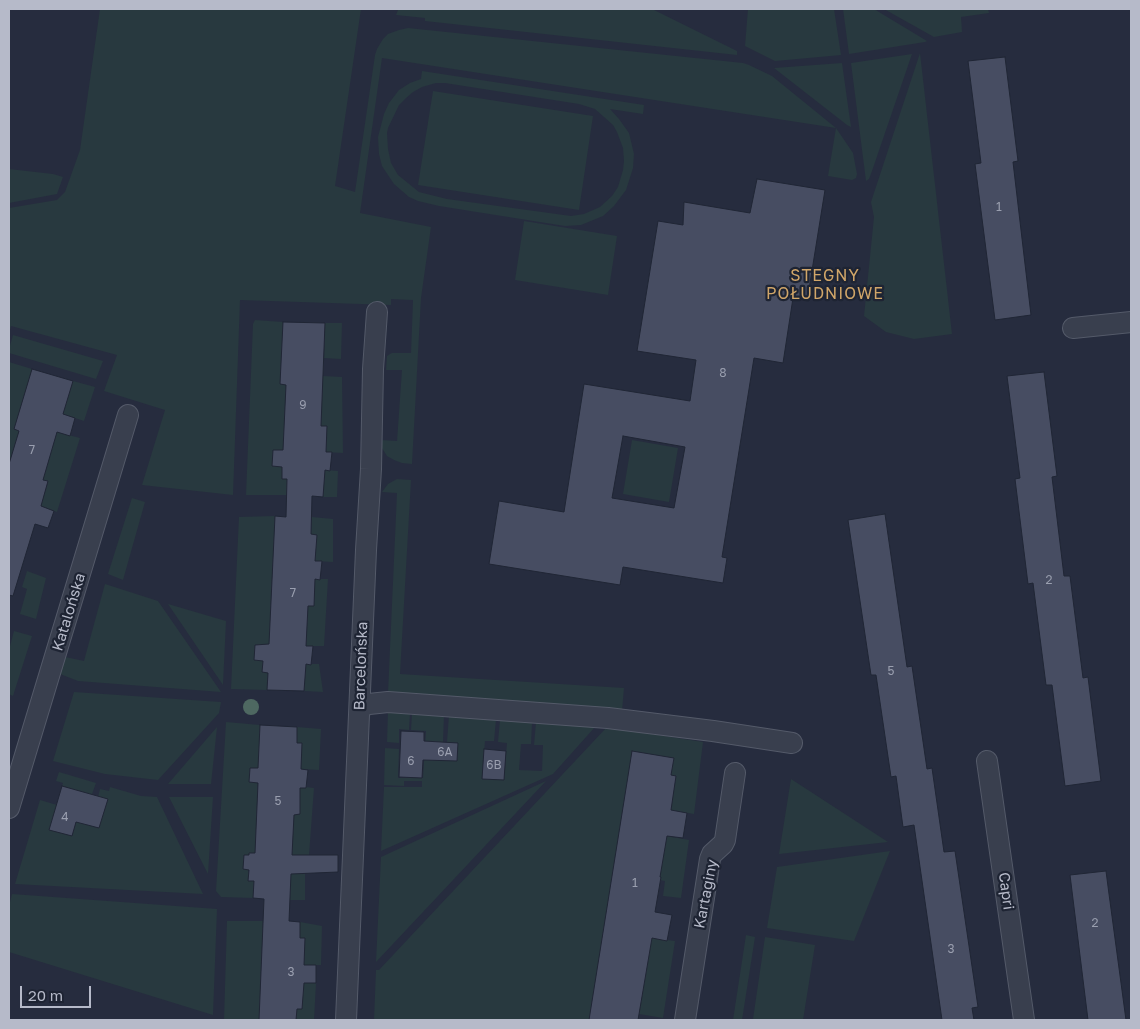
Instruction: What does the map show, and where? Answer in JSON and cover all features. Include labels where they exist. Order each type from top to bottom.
[{"type":"street","name":"Barcelońska","points":[[346,1020],[371,470],[373,369],[377,312]]},
{"type":"street","points":[[1073,328],[1131,322]]},
{"type":"street","name":"Katalońska","points":[[9,808],[128,415]]},
{"type":"street","points":[[360,707],[388,702],[608,718],[792,743]]},
{"type":"street","name":"Capri","points":[[988,761],[1024,1020]]},
{"type":"street","name":"Kartaginy","points":[[685,1020],[710,859],[712,854],[725,840],[735,773]]},
{"type":"shaded area","points":[[100,9],[361,9],[335,186],[355,192],[375,55],[383,39],[388,34],[408,28],[743,63],[772,76],[836,128],[382,58],[360,213],[431,227],[421,298],[412,464],[402,463],[387,456],[382,448],[381,440],[397,441],[402,370],[386,370],[387,356],[392,353],[411,353],[413,300],[391,299],[391,305],[240,300],[233,495],[142,485],[165,410],[104,391],[117,355],[11,326],[9,333],[9,208],[57,200],[65,192],[80,150]]},
{"type":"shaded area","points":[[396,9],[652,9],[737,51],[737,55],[425,21],[425,18],[396,15],[398,10]]},
{"type":"shaded area","points":[[748,9],[834,9],[841,55],[775,61],[745,46]]},
{"type":"shaded area","points":[[843,9],[874,9],[927,41],[849,54]]},
{"type":"shaded area","points":[[884,9],[988,9],[989,13],[961,17],[962,32],[934,37]]},
{"type":"shaded area","points":[[920,53],[952,334],[914,339],[886,332],[864,316],[874,217],[871,202]]},
{"type":"shaded area","points":[[912,54],[872,171],[869,179],[866,181],[851,63]]},
{"type":"shaded area","points":[[842,63],[851,127],[774,68]]},
{"type":"shaded area","points":[[422,71],[644,105],[643,114],[610,109],[629,133],[634,154],[633,168],[626,190],[614,206],[603,216],[581,225],[565,226],[439,206],[409,197],[394,184],[382,166],[378,137],[389,103],[399,90],[421,79]],"holes":[[[436,83],[579,104],[595,109],[613,125],[623,148],[623,170],[618,187],[612,196],[600,207],[584,214],[571,216],[447,199],[419,192],[398,175],[391,163],[388,149],[388,128],[399,105],[413,92]]]},
{"type":"shaded area","points":[[433,91],[593,116],[579,210],[418,185]]},
{"type":"shaded area","points":[[836,128],[853,153],[857,174],[856,178],[852,180],[828,176]]},
{"type":"shaded area","points":[[9,169],[53,174],[63,177],[57,194],[9,203]]},
{"type":"shaded area","points":[[524,221],[617,236],[608,295],[515,280]]},
{"type":"shaded area","points":[[255,320],[283,322],[280,384],[286,385],[282,478],[287,479],[287,495],[246,495],[253,324]]},
{"type":"shaded area","points":[[325,323],[342,323],[341,359],[324,358]]},
{"type":"shaded area","points":[[13,335],[103,361],[96,379],[9,353]]},
{"type":"shaded area","points":[[9,362],[32,369],[14,429],[19,431],[9,464]]},
{"type":"shaded area","points":[[323,376],[342,377],[343,453],[326,452],[327,426],[321,426]]},
{"type":"shaded area","points":[[73,381],[95,387],[84,421],[63,414]]},
{"type":"shaded area","points":[[57,432],[80,438],[57,512],[41,506],[48,482],[43,480]]},
{"type":"shaded area","points":[[632,440],[678,448],[669,502],[623,494]]},
{"type":"shaded area","points":[[325,470],[338,471],[337,497],[323,497]]},
{"type":"shaded area","points":[[397,479],[411,480],[400,674],[624,688],[622,711],[388,693],[397,493],[382,492],[388,484]]},
{"type":"shaded area","points":[[132,498],[145,502],[123,580],[108,574]]},
{"type":"shaded area","points":[[275,516],[269,644],[264,644],[263,672],[268,673],[267,690],[231,689],[239,517]]},
{"type":"shaded area","points":[[312,517],[333,519],[333,562],[315,561],[317,535],[311,534]]},
{"type":"shaded area","points":[[27,571],[46,578],[36,619],[20,614],[27,589],[22,587]]},
{"type":"shaded area","points":[[315,579],[328,579],[324,646],[306,646],[308,606],[314,606]]},
{"type":"shaded area","points":[[105,584],[158,601],[221,692],[78,681],[60,674],[65,657],[84,661]]},
{"type":"shaded area","points":[[168,604],[226,621],[223,685]]},
{"type":"shaded area","points":[[14,631],[32,636],[13,696],[9,694],[9,650]]},
{"type":"shaded area","points":[[306,664],[319,664],[323,692],[304,691]]},
{"type":"shaded area","points":[[74,692],[221,702],[219,713],[158,780],[105,774],[53,761]]},
{"type":"shaded area","points":[[388,711],[410,713],[409,730],[399,729],[399,743],[387,742]]},
{"type":"shaded area","points":[[412,713],[444,715],[443,742],[433,742],[432,760],[457,761],[458,743],[447,742],[449,715],[496,719],[494,741],[485,741],[482,779],[504,780],[507,743],[498,742],[500,720],[532,722],[531,744],[521,744],[519,770],[542,771],[543,745],[534,745],[536,722],[595,727],[553,774],[381,851],[384,787],[422,787],[422,781],[404,781],[404,786],[384,785],[385,748],[399,749],[398,778],[423,778],[426,731],[411,730]]},
{"type":"shaded area","points":[[226,722],[260,725],[255,853],[249,853],[248,881],[254,881],[253,898],[221,897],[216,891]]},
{"type":"shaded area","points":[[217,727],[211,784],[168,784]]},
{"type":"shaded area","points":[[297,727],[321,729],[319,770],[301,769],[302,744],[297,743]]},
{"type":"shaded area","points":[[607,727],[703,742],[694,814],[671,810],[676,776],[671,775],[673,758],[632,751],[589,1020],[374,1020],[376,970],[379,970]]},
{"type":"shaded area","points":[[59,772],[96,783],[85,824],[98,828],[108,800],[98,797],[100,789],[109,791],[110,787],[141,796],[157,797],[203,894],[15,884],[40,800],[57,805],[50,830],[72,836],[85,793],[62,786],[63,783],[56,781]]},
{"type":"shaded area","points":[[791,779],[888,842],[779,854]]},
{"type":"shaded area","points":[[546,781],[376,962],[381,857]]},
{"type":"shaded area","points":[[300,788],[314,788],[309,855],[292,855],[294,815],[300,814]]},
{"type":"shaded area","points":[[169,797],[213,797],[208,874]]},
{"type":"shaded area","points":[[667,836],[689,840],[681,898],[663,896],[665,881],[660,880],[661,877],[655,876]]},
{"type":"shaded area","points":[[890,851],[854,941],[767,928],[777,867]]},
{"type":"shaded area","points":[[305,873],[305,900],[290,900],[291,874]]},
{"type":"shaded area","points":[[12,894],[217,909],[213,1015],[9,952],[9,906]]},
{"type":"shaded area","points":[[227,921],[263,921],[259,1020],[224,1020]]},
{"type":"shaded area","points":[[300,922],[322,926],[321,965],[304,965],[305,939],[300,938]]},
{"type":"shaded area","points":[[746,935],[755,937],[742,1020],[733,1020]]},
{"type":"shaded area","points":[[765,937],[815,945],[803,1020],[753,1019]]},
{"type":"shaded area","points":[[651,938],[675,941],[663,1018],[639,1014]]},
{"type":"shaded area","points":[[303,983],[316,983],[314,1020],[296,1020],[297,1009],[302,1009]]},
{"type":"building","points":[[1005,57],[1018,161],[1013,162],[1031,315],[995,320],[975,164],[981,163],[968,61]]},
{"type":"building","points":[[757,179],[825,190],[810,283],[809,301],[793,298],[783,363],[754,358],[722,557],[727,558],[723,583],[623,567],[620,585],[489,564],[499,501],[564,512],[584,384],[690,401],[696,360],[637,351],[658,221],[683,225],[684,202],[750,213]],"holes":[[[623,436],[685,447],[674,508],[612,498]]]},
{"type":"building","points":[[283,322],[325,323],[321,426],[327,426],[326,452],[332,452],[330,471],[325,470],[323,497],[312,496],[311,534],[317,535],[315,561],[322,561],[320,580],[315,579],[314,606],[308,606],[306,646],[313,646],[311,665],[306,664],[304,691],[267,690],[268,673],[262,672],[263,661],[254,660],[255,645],[269,644],[275,516],[286,517],[287,479],[282,479],[282,467],[272,466],[273,450],[283,450],[286,385],[280,384]]},
{"type":"building","points":[[32,369],[73,381],[63,414],[75,418],[70,436],[57,432],[43,480],[48,481],[41,506],[54,511],[48,528],[35,524],[13,596],[9,595],[9,464],[19,431],[14,429]]},
{"type":"building","points":[[1044,372],[1057,476],[1052,477],[1064,576],[1070,576],[1083,678],[1088,677],[1101,781],[1065,786],[1052,685],[1046,685],[1033,583],[1028,584],[1015,479],[1020,478],[1007,376]]},
{"type":"building","points":[[885,514],[907,667],[912,666],[927,769],[932,768],[944,852],[955,851],[978,1007],[972,1008],[974,1020],[942,1020],[914,825],[903,827],[896,776],[891,777],[876,675],[871,675],[848,520]]},
{"type":"building","points":[[260,725],[297,727],[297,743],[302,743],[301,769],[308,770],[306,788],[300,788],[300,814],[294,815],[292,855],[338,855],[338,872],[291,874],[289,921],[300,922],[300,938],[305,938],[304,965],[316,965],[316,983],[304,983],[302,1009],[297,1009],[296,1020],[259,1020],[264,899],[253,898],[254,881],[248,881],[249,870],[243,869],[244,855],[255,853],[258,783],[249,782],[250,768],[258,768]]},
{"type":"building","points":[[401,731],[424,732],[424,741],[458,743],[457,761],[423,760],[422,778],[399,777]]},
{"type":"building","points":[[484,749],[506,751],[504,780],[482,779]]},
{"type":"building","points":[[632,751],[674,758],[671,775],[676,776],[671,810],[687,813],[683,838],[667,836],[655,912],[672,915],[667,941],[652,938],[638,1020],[589,1020]]},
{"type":"building","points":[[62,786],[108,799],[99,828],[76,822],[72,836],[49,830]]},
{"type":"building","points":[[1106,871],[1126,1020],[1088,1020],[1070,875]]},
{"type":"district","name":"STEGNY POŁUDNIOWE","points":[[825,285]]}]
